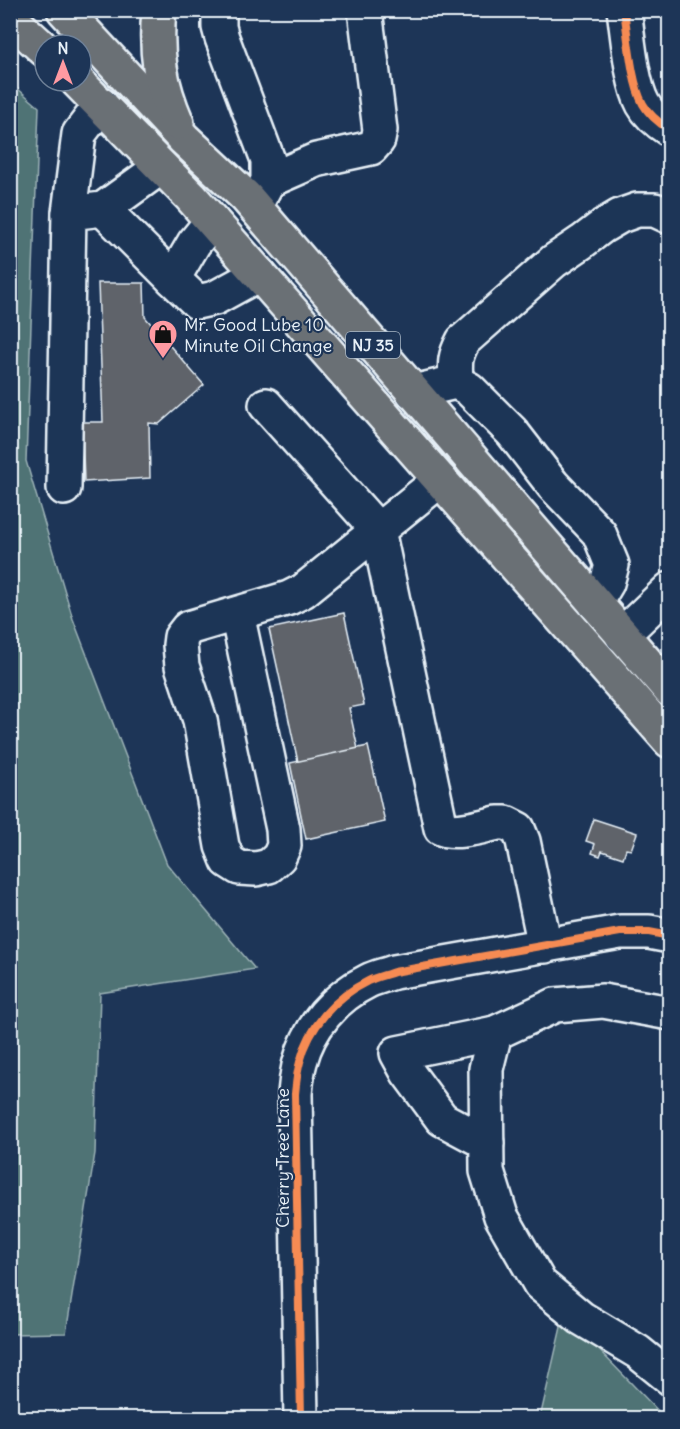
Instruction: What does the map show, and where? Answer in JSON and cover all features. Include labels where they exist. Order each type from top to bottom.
[{"type":"highway","name":"NJ 35","points":[[64,10],[184,139],[246,197],[261,194],[413,392],[669,690]]},
{"type":"highway","points":[[159,10],[158,50],[161,80],[169,106],[184,139]]},
{"type":"highway","points":[[10,18],[33,39]]},
{"type":"highway","name":"NJ 35","points":[[90,93],[191,197],[669,741]]},
{"type":"street","points":[[219,10],[219,27],[222,38],[268,160],[261,194]]},
{"type":"street","points":[[261,194],[316,160],[371,147],[378,140],[380,130],[365,10]]},
{"type":"street","points":[[624,10],[636,85],[643,103],[656,121],[669,130]]},
{"type":"street","points":[[64,488],[69,213],[79,134],[101,105]]},
{"type":"street","points":[[69,213],[103,209],[161,167]]},
{"type":"street","points":[[103,209],[197,302],[215,298],[259,274]]},
{"type":"street","points":[[456,382],[456,354],[463,341],[554,261],[620,216],[637,210],[655,210],[669,217]]},
{"type":"street","points":[[173,279],[194,243],[212,221]]},
{"type":"street","points":[[413,392],[456,382],[470,389],[512,432],[553,485],[599,533],[612,565],[607,582],[595,603]]},
{"type":"street","points":[[266,405],[378,530],[441,828],[454,831],[506,823],[518,829],[523,841],[545,946]]},
{"type":"street","points":[[237,614],[283,829],[284,846],[279,857],[269,866],[256,869],[239,868],[228,861],[222,846],[200,720],[182,666],[181,637],[188,628],[289,598],[303,591],[440,480]]},
{"type":"street","points":[[622,635],[669,589]]},
{"type":"street","name":"Cherry Tree Lane","points":[[301,1419],[295,1094],[300,1059],[320,1020],[339,1000],[369,981],[394,972],[620,932],[649,932],[669,936]]},
{"type":"street","points":[[486,1143],[442,1119],[408,1073],[397,1053],[495,1033],[555,1005],[603,1001],[669,1013]]},
{"type":"street","points":[[495,1033],[486,1069],[486,1143],[487,1171],[501,1216],[540,1284],[581,1318],[638,1352],[669,1378]]},
{"type":"green space","points":[[10,82],[39,107],[26,461],[73,619],[167,864],[255,969],[100,993],[95,1153],[66,1333],[10,1334]]},
{"type":"green space","points":[[564,1314],[665,1418],[540,1418]]},
{"type":"building","points":[[98,283],[144,283],[145,317],[204,385],[159,424],[149,423],[150,478],[84,482],[82,422],[103,422]]},
{"type":"building","points":[[344,613],[364,705],[349,708],[358,749],[298,762],[269,629]]},
{"type":"building","points":[[368,746],[385,822],[306,839],[290,763]]},
{"type":"building","points":[[594,819],[637,833],[631,850],[626,849],[623,858],[602,851],[600,856],[592,853],[595,844],[586,841]]},
{"type":"cycle path","points":[[624,10],[639,95],[651,115],[670,130]]},
{"type":"cycle path","points":[[301,1418],[295,1094],[304,1049],[325,1014],[334,1004],[356,988],[394,972],[620,932],[649,932],[670,936]]},
{"type":"place","name":"Mr. Good Lube 10 Minute Oil Change","points":[[163,360]]}]
